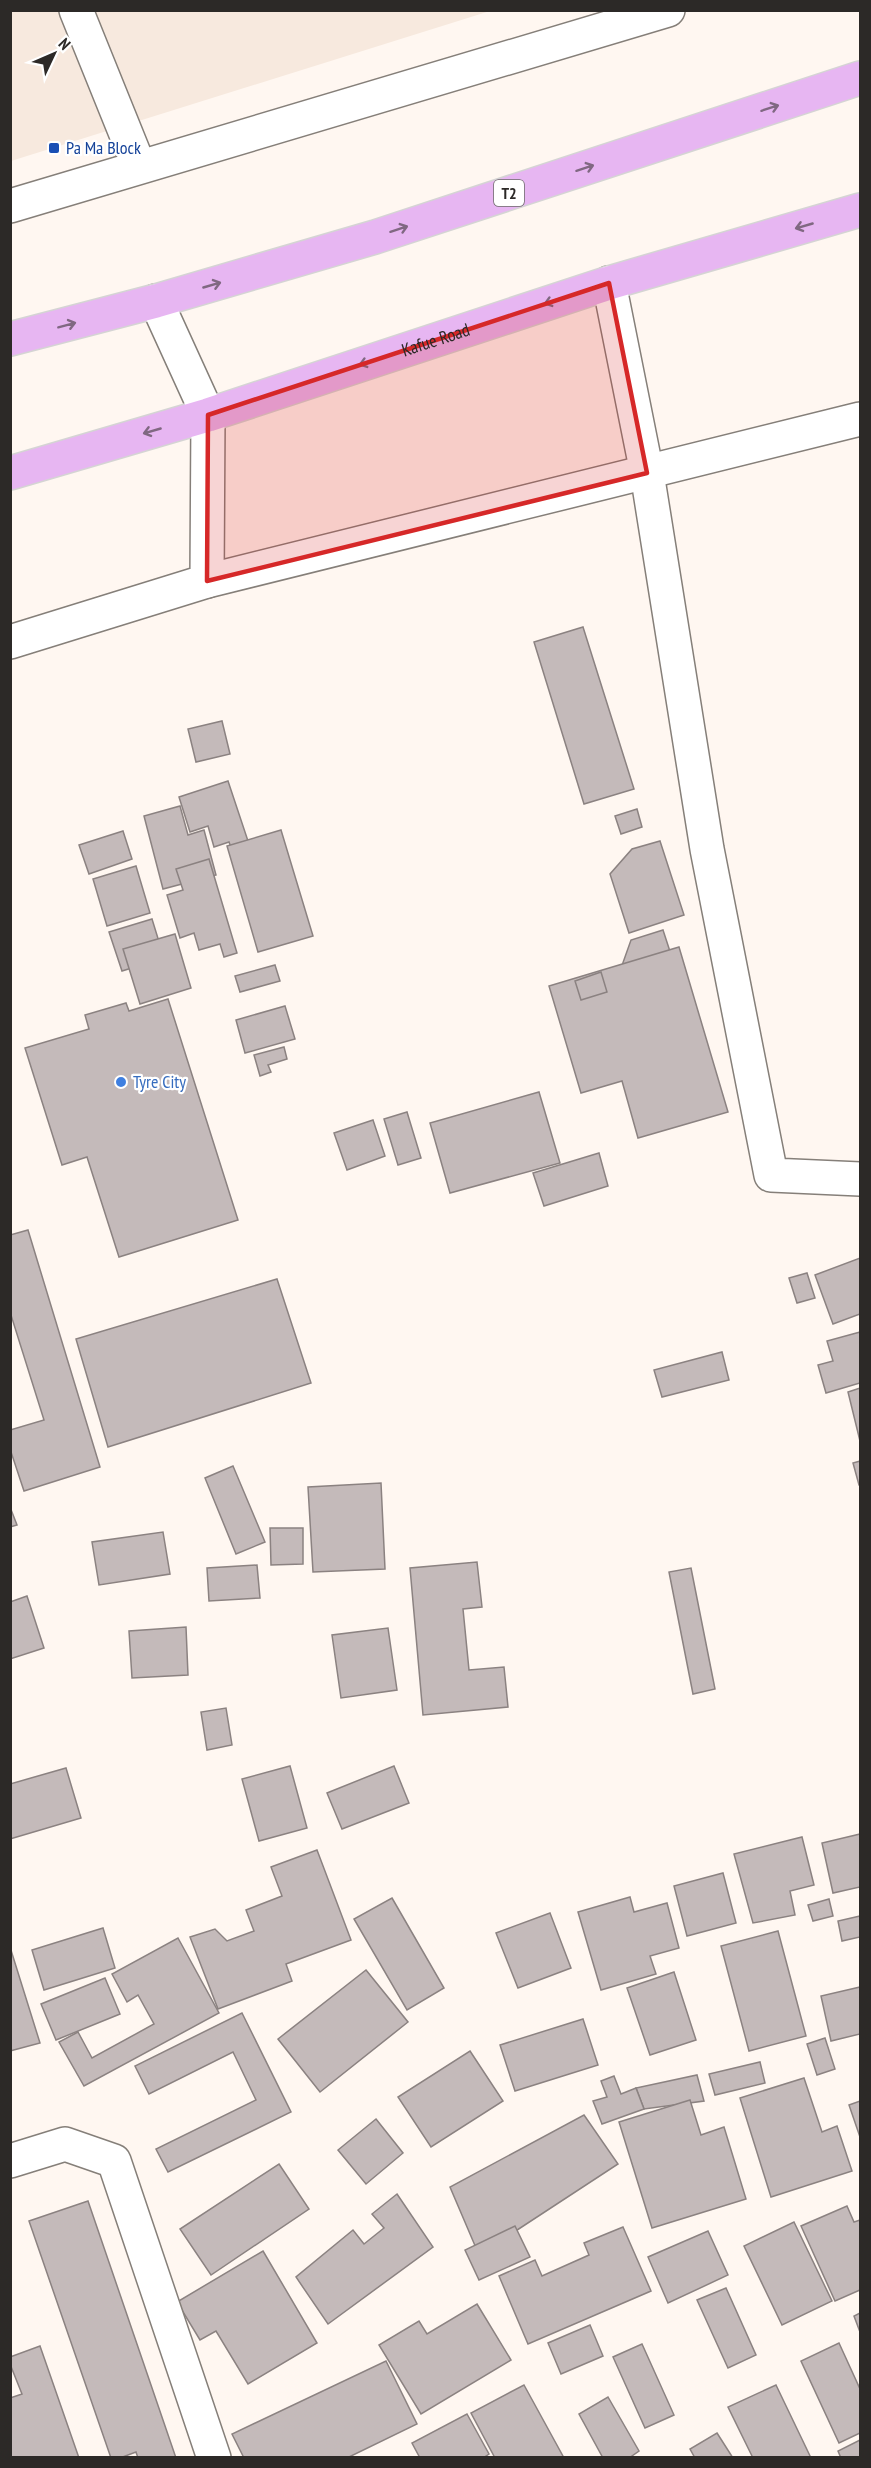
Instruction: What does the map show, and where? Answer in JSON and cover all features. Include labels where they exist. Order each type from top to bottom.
[{"type":"main road","name":"T2","points":[[10,339],[156,301],[375,237],[861,78]]},
{"type":"main road","name":"Kafue Road","points":[[10,472],[208,415],[609,283],[861,210]]},
{"type":"street","points":[[76,10],[140,166]]},
{"type":"street","points":[[10,206],[668,10]]},
{"type":"street","points":[[609,283],[647,473],[706,849],[771,1175],[861,1179]]},
{"type":"street","points":[[156,301],[208,415],[207,581]]},
{"type":"street","points":[[10,642],[207,581],[861,419]]},
{"type":"street","points":[[10,2161],[65,2144],[114,2161],[213,2457]]},
{"type":"highlighted area","points":[[609,283],[647,473],[207,581],[208,415]]},
{"type":"shaded area","points":[[11,11],[490,11],[11,161]]},
{"type":"building","points":[[583,627],[634,789],[584,804],[534,642]]},
{"type":"building","points":[[222,721],[230,754],[196,762],[188,729]]},
{"type":"building","points":[[228,781],[250,847],[233,853],[229,842],[214,847],[208,826],[190,832],[179,797]]},
{"type":"building","points":[[180,806],[188,835],[204,830],[216,875],[163,889],[144,816]]},
{"type":"building","points":[[637,809],[642,827],[621,834],[615,816]]},
{"type":"building","points":[[281,830],[313,936],[258,952],[227,846]]},
{"type":"building","points":[[123,831],[132,859],[89,874],[79,845]]},
{"type":"building","points":[[660,841],[684,915],[629,933],[610,874],[632,849]]},
{"type":"building","points":[[209,859],[237,953],[224,957],[220,944],[199,950],[194,933],[180,938],[167,895],[183,890],[176,869]]},
{"type":"building","points":[[136,866],[150,913],[107,926],[93,879]]},
{"type":"building","points":[[152,919],[164,958],[122,971],[109,932]]},
{"type":"building","points":[[663,930],[678,976],[637,989],[620,971],[631,940]]},
{"type":"building","points":[[175,934],[191,988],[140,1004],[123,949]]},
{"type":"building","points":[[679,947],[728,1112],[638,1138],[622,1081],[581,1093],[549,986]]},
{"type":"building","points":[[275,965],[280,981],[240,992],[235,976]]},
{"type":"building","points":[[601,972],[607,992],[581,1000],[575,981]]},
{"type":"building","points":[[168,999],[238,1220],[119,1257],[87,1157],[62,1165],[25,1048],[89,1029],[85,1015],[126,1003],[129,1011]]},
{"type":"building","points":[[285,1006],[295,1039],[245,1053],[236,1020]]},
{"type":"building","points":[[284,1047],[287,1059],[268,1065],[271,1072],[260,1076],[254,1055]]},
{"type":"building","points":[[539,1092],[560,1163],[450,1193],[430,1123]]},
{"type":"building","points":[[407,1112],[421,1158],[398,1165],[384,1119]]},
{"type":"building","points":[[373,1120],[385,1156],[347,1170],[334,1133]]},
{"type":"building","points":[[599,1153],[608,1186],[544,1206],[533,1173]]},
{"type":"building","points":[[28,1230],[100,1467],[24,1491],[10,1449],[10,1430],[44,1420],[10,1312],[10,1235]]},
{"type":"building","points":[[860,1258],[860,1314],[833,1324],[815,1275]]},
{"type":"building","points":[[807,1273],[815,1298],[797,1303],[789,1278]]},
{"type":"building","points":[[277,1279],[311,1383],[108,1447],[76,1339]]},
{"type":"building","points":[[860,1332],[860,1383],[826,1393],[818,1365],[833,1361],[827,1341]]},
{"type":"building","points":[[722,1352],[729,1380],[662,1397],[654,1370]]},
{"type":"building","points":[[860,1388],[860,1441],[848,1392]]},
{"type":"building","points":[[860,1461],[860,1485],[859,1485],[853,1463]]},
{"type":"building","points":[[233,1466],[265,1542],[236,1554],[205,1478]]},
{"type":"building","points":[[381,1483],[385,1569],[313,1572],[308,1487]]},
{"type":"building","points":[[10,1507],[17,1525],[10,1527]]},
{"type":"building","points":[[270,1528],[303,1528],[303,1564],[271,1565]]},
{"type":"building","points":[[163,1532],[170,1574],[99,1585],[92,1542]]},
{"type":"building","points":[[477,1562],[482,1607],[463,1609],[469,1670],[504,1667],[508,1707],[423,1715],[410,1568]]},
{"type":"building","points":[[257,1565],[260,1598],[209,1601],[207,1568]]},
{"type":"building","points":[[691,1568],[715,1689],[693,1694],[669,1572]]},
{"type":"building","points":[[27,1596],[44,1648],[10,1659],[10,1602]]},
{"type":"building","points":[[186,1627],[188,1675],[132,1678],[129,1631]]},
{"type":"building","points":[[388,1628],[397,1690],[341,1698],[332,1635]]},
{"type":"building","points":[[226,1708],[232,1745],[207,1750],[201,1712]]},
{"type":"building","points":[[290,1766],[307,1828],[259,1841],[242,1779]]},
{"type":"building","points":[[394,1766],[409,1803],[342,1829],[327,1793]]},
{"type":"building","points":[[66,1768],[81,1818],[10,1839],[10,1784]]},
{"type":"building","points":[[860,1834],[860,1887],[833,1893],[822,1843]]},
{"type":"building","points":[[802,1837],[814,1885],[790,1891],[795,1915],[753,1923],[734,1854]]},
{"type":"building","points":[[317,1850],[351,1940],[286,1964],[292,1981],[218,2009],[190,1937],[215,1929],[227,1941],[254,1931],[246,1910],[282,1896],[271,1867]]},
{"type":"building","points":[[723,1873],[736,1923],[687,1936],[674,1886]]},
{"type":"building","points":[[630,1897],[634,1912],[667,1903],[679,1948],[650,1956],[656,1974],[601,1990],[578,1912]]},
{"type":"building","points":[[392,1898],[444,1988],[407,2010],[354,1919]]},
{"type":"building","points":[[829,1899],[833,1916],[813,1921],[808,1905]]},
{"type":"building","points":[[550,1913],[571,1968],[518,1988],[496,1933]]},
{"type":"building","points":[[860,1916],[860,1937],[842,1941],[838,1921]]},
{"type":"building","points":[[103,1928],[115,1968],[44,1990],[32,1950]]},
{"type":"building","points":[[778,1931],[806,2036],[749,2051],[721,1946]]},
{"type":"building","points":[[178,1938],[219,2013],[84,2086],[59,2042],[78,2032],[92,2058],[154,2024],[138,1995],[127,2002],[112,1974]]},
{"type":"building","points":[[10,1947],[40,2043],[10,2051]]},
{"type":"building","points":[[366,1970],[408,2022],[320,2092],[278,2039]]},
{"type":"building","points":[[674,1972],[696,2040],[650,2055],[627,1988]]},
{"type":"building","points":[[105,1978],[120,2014],[56,2040],[41,2004]]},
{"type":"building","points":[[860,1987],[860,2034],[831,2041],[821,1996]]},
{"type":"building","points":[[242,2013],[291,2112],[168,2172],[156,2149],[256,2100],[233,2052],[149,2094],[135,2066]]},
{"type":"building","points":[[583,2019],[598,2065],[515,2091],[500,2045]]},
{"type":"building","points":[[825,2038],[835,2069],[817,2075],[807,2044]]},
{"type":"building","points":[[470,2051],[503,2101],[431,2147],[398,2097]]},
{"type":"building","points":[[760,2062],[765,2083],[715,2095],[709,2074]]},
{"type":"building","points":[[697,2075],[704,2101],[644,2109],[636,2088]]},
{"type":"building","points":[[614,2076],[621,2094],[636,2088],[644,2109],[602,2124],[593,2101],[607,2097],[601,2081]]},
{"type":"building","points":[[804,2078],[822,2132],[837,2126],[852,2171],[771,2197],[740,2098]]},
{"type":"building","points":[[690,2100],[701,2135],[724,2127],[746,2199],[652,2228],[619,2122]]},
{"type":"building","points":[[860,2101],[860,2137],[849,2105]]},
{"type":"building","points":[[584,2115],[618,2164],[479,2255],[450,2187]]},
{"type":"building","points":[[376,2119],[403,2153],[366,2184],[338,2150]]},
{"type":"building","points":[[279,2164],[309,2209],[211,2275],[180,2229]]},
{"type":"building","points":[[397,2194],[433,2247],[328,2324],[296,2277],[353,2230],[364,2244],[384,2228],[372,2214]]},
{"type":"building","points":[[88,2201],[176,2458],[138,2458],[136,2452],[120,2458],[111,2458],[29,2221]]},
{"type":"building","points":[[847,2206],[854,2222],[860,2220],[860,2290],[835,2301],[801,2226]]},
{"type":"building","points":[[794,2222],[832,2301],[782,2325],[744,2246]]},
{"type":"building","points":[[515,2226],[530,2257],[479,2280],[465,2250]]},
{"type":"building","points":[[623,2227],[651,2291],[528,2344],[499,2276],[535,2260],[542,2276],[589,2255],[584,2243]]},
{"type":"building","points":[[708,2231],[728,2275],[668,2303],[648,2257]]},
{"type":"building","points":[[263,2251],[317,2343],[248,2384],[216,2331],[200,2340],[177,2302]]},
{"type":"building","points":[[726,2288],[756,2355],[728,2368],[697,2300]]},
{"type":"building","points":[[477,2304],[511,2360],[421,2414],[379,2345],[419,2321],[427,2334]]},
{"type":"building","points":[[860,2313],[860,2332],[854,2316]]},
{"type":"building","points":[[590,2325],[603,2356],[561,2374],[548,2343]]},
{"type":"building","points":[[839,2343],[860,2389],[860,2433],[839,2443],[801,2361]]},
{"type":"building","points":[[642,2344],[674,2415],[645,2428],[613,2357]]},
{"type":"building","points":[[40,2346],[79,2458],[10,2458],[10,2398],[22,2394],[10,2364],[10,2357]]},
{"type":"building","points":[[386,2361],[417,2424],[347,2458],[244,2458],[232,2434]]},
{"type":"building","points":[[524,2385],[564,2458],[495,2458],[471,2413]]},
{"type":"building","points":[[776,2385],[811,2458],[753,2458],[728,2407]]},
{"type":"building","points":[[608,2397],[639,2451],[629,2458],[603,2458],[579,2414]]},
{"type":"building","points":[[467,2414],[489,2454],[483,2458],[420,2458],[412,2443]]},
{"type":"building","points":[[717,2433],[733,2458],[695,2458],[690,2449]]},
{"type":"building","points":[[860,2440],[860,2458],[841,2458],[838,2451]]},
{"type":"place","name":"Pa Ma Block","points":[[54,148]]},
{"type":"place","name":"Tyre City","points":[[121,1082]]}]
